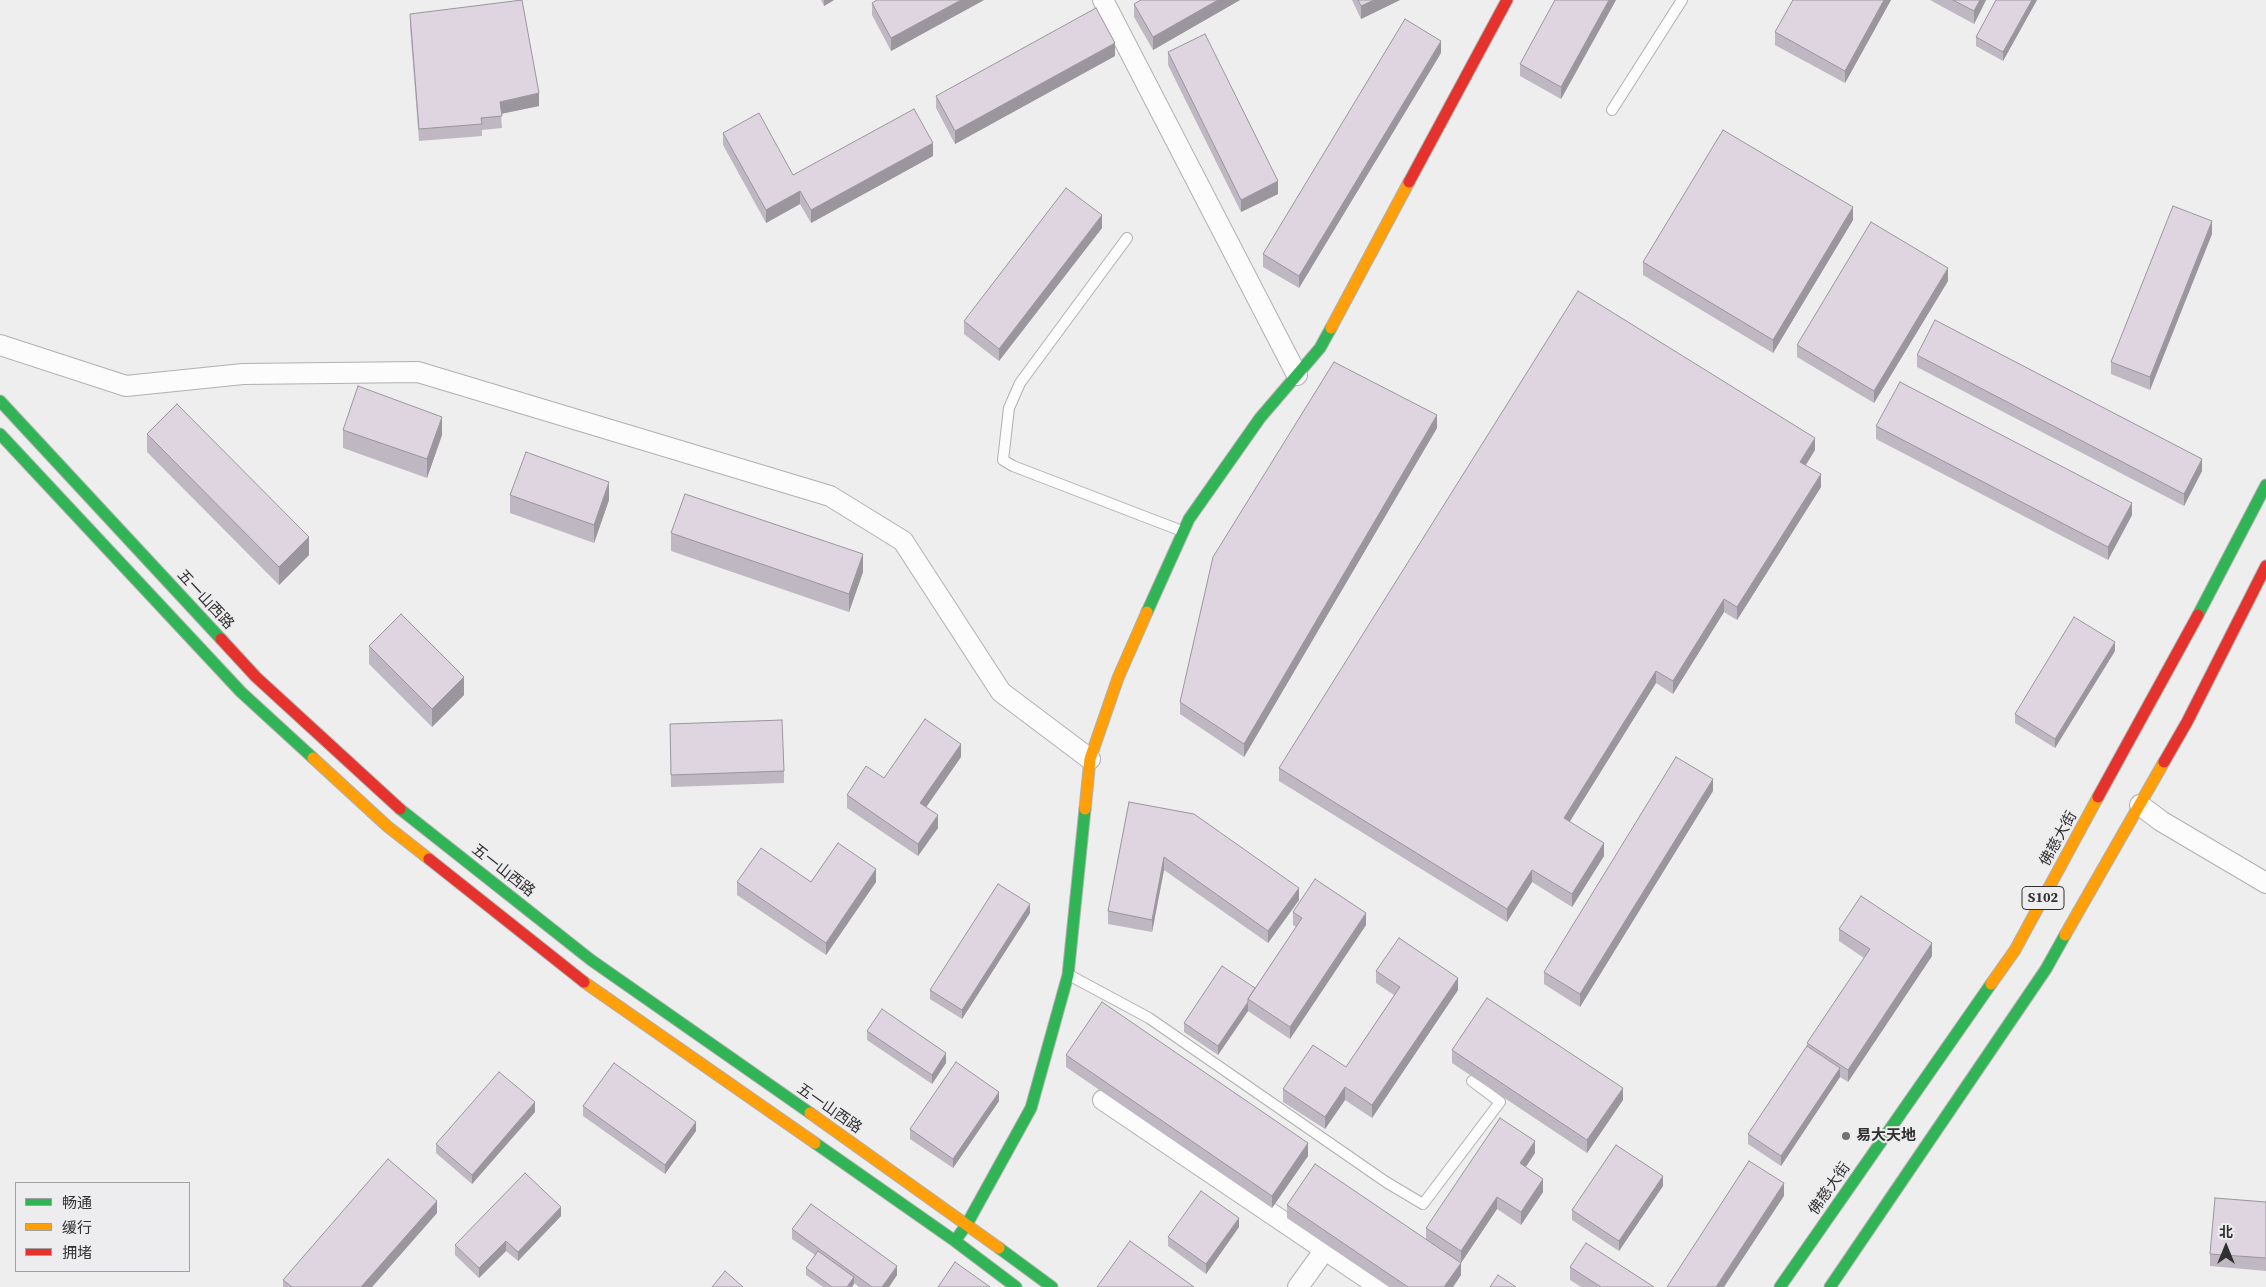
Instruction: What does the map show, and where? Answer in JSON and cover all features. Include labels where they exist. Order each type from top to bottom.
[{"type":"main road","points":[[955,1241],[967,1224],[1031,1108],[1068,975],[1090,759],[1118,678],[1183,531],[1189,519],[1260,418],[1320,348],[1507,0]]},
{"type":"main road","name":"五一山西路","points":[[0,402],[256,677],[400,809],[591,960],[967,1224],[1052,1287]]},
{"type":"main road","points":[[0,434],[240,692],[388,826],[579,978],[955,1241],[1016,1287]]},
{"type":"main road","name":"佛慈大街","points":[[1780,1287],[2015,950],[2215,584],[2266,485]]},
{"type":"main road","name":"S102","points":[[1830,1287],[2046,970],[2187,722],[2266,566]]},
{"type":"street","points":[[1104,0],[1297,375]]},
{"type":"street","points":[[0,345],[126,386],[243,374],[418,372],[830,496],[903,541],[1000,692],[1090,759]]},
{"type":"street","points":[[2140,805],[2161,821],[2266,883]]},
{"type":"street","points":[[1103,1100],[1380,1287]]},
{"type":"street","points":[[1298,1287],[1324,1250]]},
{"type":"lane","points":[[1612,110],[1682,0]]},
{"type":"lane","points":[[1127,238],[1020,383],[1009,408],[1003,460],[1013,466],[1183,531]]},
{"type":"lane","points":[[1068,975],[1149,1018],[1386,1182],[1423,1204],[1500,1102],[1472,1081]]},
{"type":"building","points":[[522,0],[539,93],[500,102],[502,116],[481,118],[482,124],[419,129],[410,14]]},
{"type":"building","points":[[877,0],[961,0],[891,38],[872,3]]},
{"type":"building","points":[[1141,0],[1218,0],[1153,37],[1134,4]]},
{"type":"building","points":[[1358,0],[1374,0],[1361,6]]},
{"type":"building","points":[[1555,0],[1609,0],[1561,87],[1520,64]]},
{"type":"building","points":[[1793,0],[1884,0],[1845,71],[1775,32]]},
{"type":"building","points":[[1953,0],[1980,0],[1974,11]]},
{"type":"building","points":[[1996,0],[2032,0],[2003,52],[1976,37]]},
{"type":"building","points":[[1096,8],[1115,43],[955,131],[936,96]]},
{"type":"building","points":[[1405,19],[1441,41],[1299,276],[1263,254]]},
{"type":"building","points":[[1205,34],[1278,181],[1241,200],[1168,52]]},
{"type":"building","points":[[914,109],[933,143],[811,210],[800,191],[766,210],[723,133],[759,113],[793,175]]},
{"type":"building","points":[[1723,130],[1853,207],[1773,340],[1643,262]]},
{"type":"building","points":[[1066,188],[1102,215],[999,349],[964,321]]},
{"type":"building","points":[[2173,206],[2212,221],[2150,377],[2111,362]]},
{"type":"building","points":[[1871,222],[1948,268],[1874,391],[1797,345]]},
{"type":"building","points":[[1578,291],[1815,438],[1800,462],[1821,474],[1737,607],[1724,599],[1673,681],[1656,671],[1564,818],[1604,843],[1572,894],[1532,870],[1507,909],[1279,768]]},
{"type":"building","points":[[1935,320],[2202,459],[2184,494],[1917,355]]},
{"type":"building","points":[[1334,362],[1437,415],[1244,744],[1180,702],[1213,557]]},
{"type":"building","points":[[1900,382],[2132,503],[2108,547],[1876,426]]},
{"type":"building","points":[[358,386],[442,417],[427,459],[343,430]]},
{"type":"building","points":[[177,404],[309,537],[279,567],[147,434]]},
{"type":"building","points":[[526,452],[609,482],[594,525],[510,495]]},
{"type":"building","points":[[685,494],[863,554],[849,594],[671,533]]},
{"type":"building","points":[[401,614],[464,677],[432,709],[369,646]]},
{"type":"building","points":[[2074,617],[2115,642],[2055,739],[2015,714]]},
{"type":"building","points":[[925,719],[961,744],[920,803],[938,815],[918,844],[847,795],[866,766],[884,778]]},
{"type":"building","points":[[782,720],[784,771],[671,775],[670,724]]},
{"type":"building","points":[[1676,757],[1713,779],[1580,994],[1544,972]]},
{"type":"building","points":[[1129,802],[1194,814],[1299,888],[1268,931],[1164,857],[1152,920],[1108,911]]},
{"type":"building","points":[[838,843],[876,869],[826,943],[737,882],[761,848],[811,882]]},
{"type":"building","points":[[1315,879],[1366,913],[1290,1027],[1248,999],[1302,918],[1293,912]]},
{"type":"building","points":[[998,884],[1030,904],[962,1010],[930,990]]},
{"type":"building","points":[[1861,896],[1932,943],[1848,1070],[1807,1043],[1870,949],[1839,929]]},
{"type":"building","points":[[1399,938],[1458,978],[1372,1105],[1345,1087],[1325,1117],[1283,1089],[1313,1045],[1346,1067],[1400,987],[1376,971]]},
{"type":"building","points":[[1222,966],[1255,988],[1248,1002],[1218,1046],[1184,1023]]},
{"type":"building","points":[[1487,998],[1623,1088],[1587,1140],[1452,1050]]},
{"type":"building","points":[[1102,1002],[1308,1143],[1272,1196],[1066,1055]]},
{"type":"building","points":[[882,1009],[946,1053],[932,1075],[867,1031]]},
{"type":"building","points":[[1807,1046],[1840,1068],[1781,1156],[1748,1134]]},
{"type":"building","points":[[956,1062],[999,1092],[953,1159],[910,1129]]},
{"type":"building","points":[[614,1063],[696,1122],[665,1165],[583,1106]]},
{"type":"building","points":[[499,1072],[535,1102],[472,1175],[436,1144]]},
{"type":"building","points":[[1500,1118],[1535,1141],[1520,1163],[1543,1179],[1521,1212],[1497,1197],[1461,1251],[1426,1228]]},
{"type":"building","points":[[1616,1145],[1663,1176],[1619,1241],[1572,1210]]},
{"type":"building","points":[[388,1159],[437,1201],[361,1287],[292,1287],[283,1280]]},
{"type":"building","points":[[1749,1161],[1784,1183],[1716,1287],[1667,1287]]},
{"type":"building","points":[[1315,1164],[1461,1263],[1444,1287],[1408,1287],[1287,1205]]},
{"type":"building","points":[[525,1173],[561,1207],[518,1252],[506,1241],[479,1268],[455,1245]]},
{"type":"building","points":[[1201,1191],[1239,1218],[1206,1264],[1168,1237]]},
{"type":"building","points":[[2215,1198],[2266,1202],[2266,1258],[2210,1254]]},
{"type":"building","points":[[811,1204],[897,1266],[882,1287],[872,1287],[792,1229]]},
{"type":"building","points":[[1130,1241],[1194,1287],[1097,1287]]},
{"type":"building","points":[[1586,1243],[1654,1287],[1601,1287],[1570,1267]]},
{"type":"building","points":[[818,1251],[854,1277],[847,1287],[832,1287],[806,1268]]},
{"type":"building","points":[[955,1262],[990,1287],[938,1287]]},
{"type":"building","points":[[725,1271],[743,1287],[712,1287]]},
{"type":"building","points":[[1498,1275],[1516,1287],[1490,1287]]},
{"type":"traffic: fast","points":[[1147,612],[1189,519],[1260,418],[1320,348],[1331,328]]},
{"type":"traffic: fast","points":[[0,401],[221,639]]},
{"type":"traffic: fast","points":[[0,434],[241,692],[313,758]]},
{"type":"traffic: fast","points":[[2198,615],[2266,485]]},
{"type":"traffic: fast","points":[[400,809],[591,960],[810,1113]]},
{"type":"traffic: fast","points":[[955,1241],[967,1224],[1031,1108],[1068,975],[1085,809]]},
{"type":"traffic: fast","points":[[1830,1287],[2046,969],[2065,935]]},
{"type":"traffic: fast","points":[[1780,1287],[1991,984]]},
{"type":"traffic: fast","points":[[815,1143],[955,1241],[1016,1287]]},
{"type":"traffic: fast","points":[[999,1248],[1052,1287]]},
{"type":"traffic: slow","points":[[1331,328],[1409,182]]},
{"type":"traffic: slow","points":[[1085,809],[1090,759],[1118,678],[1147,612]]},
{"type":"traffic: slow","points":[[313,758],[387,826],[429,859]]},
{"type":"traffic: slow","points":[[2065,935],[2164,762]]},
{"type":"traffic: slow","points":[[1991,984],[2015,950],[2098,797]]},
{"type":"traffic: slow","points":[[584,982],[815,1143]]},
{"type":"traffic: slow","points":[[810,1113],[999,1248]]},
{"type":"traffic: jam","points":[[1409,182],[1507,0]]},
{"type":"traffic: jam","points":[[2164,762],[2187,722],[2266,566]]},
{"type":"traffic: jam","points":[[2098,797],[2198,615]]},
{"type":"traffic: jam","points":[[221,639],[256,677],[400,809]]},
{"type":"traffic: jam","points":[[429,859],[584,982]]},
{"type":"place","name":"易大天地","points":[[1846,1136]]}]
